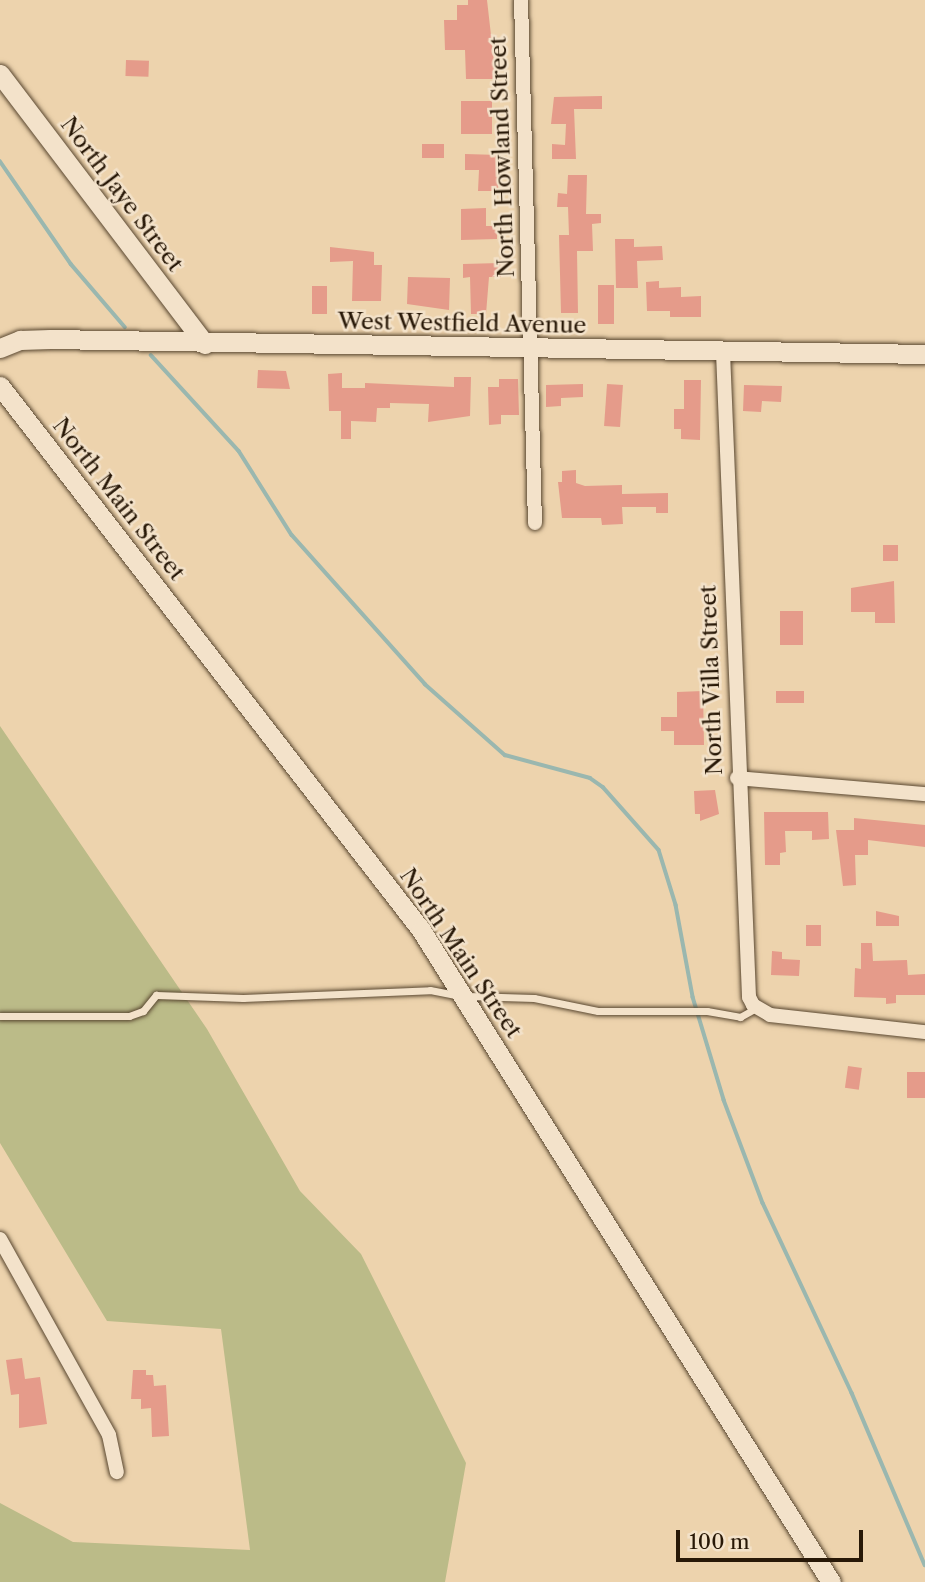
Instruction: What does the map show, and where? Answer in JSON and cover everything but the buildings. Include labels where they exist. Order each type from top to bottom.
[{"type":"main road","name":"North Jaye Street","points":[[0,74],[205,344]]},
{"type":"main road","name":"West Westfield Avenue","points":[[0,348],[20,340],[50,339],[205,344],[925,354]]},
{"type":"main road","name":"North Main Street","points":[[0,386],[332,810],[421,930],[831,1582]]},
{"type":"street","name":"North Howland Street","points":[[521,0],[535,523]]},
{"type":"street","name":"North Villa Street","points":[[723,352],[737,778],[748,987],[755,1006]]},
{"type":"street","points":[[737,778],[925,794]]},
{"type":"street","points":[[755,1006],[770,1015],[925,1032]]},
{"type":"street","points":[[0,1239],[109,1435],[117,1472]]},
{"type":"lane","points":[[0,1016],[129,1016],[143,1011],[156,995],[243,998],[430,990],[463,996],[534,998],[598,1011],[707,1011],[740,1017],[755,1006]]},
{"type":"green space","points":[[0,726],[207,1029],[300,1191],[361,1254],[466,1463],[445,1582],[0,1582],[0,1503],[73,1542],[250,1550],[221,1329],[107,1321],[0,1143]]},
{"type":"waterway","points":[[0,161],[71,264],[125,327]]},
{"type":"waterway","points":[[151,355],[239,451],[292,535],[425,684],[505,755],[590,778],[603,787],[659,850],[676,905],[693,997],[724,1100],[763,1203],[852,1393],[925,1565]]}]
